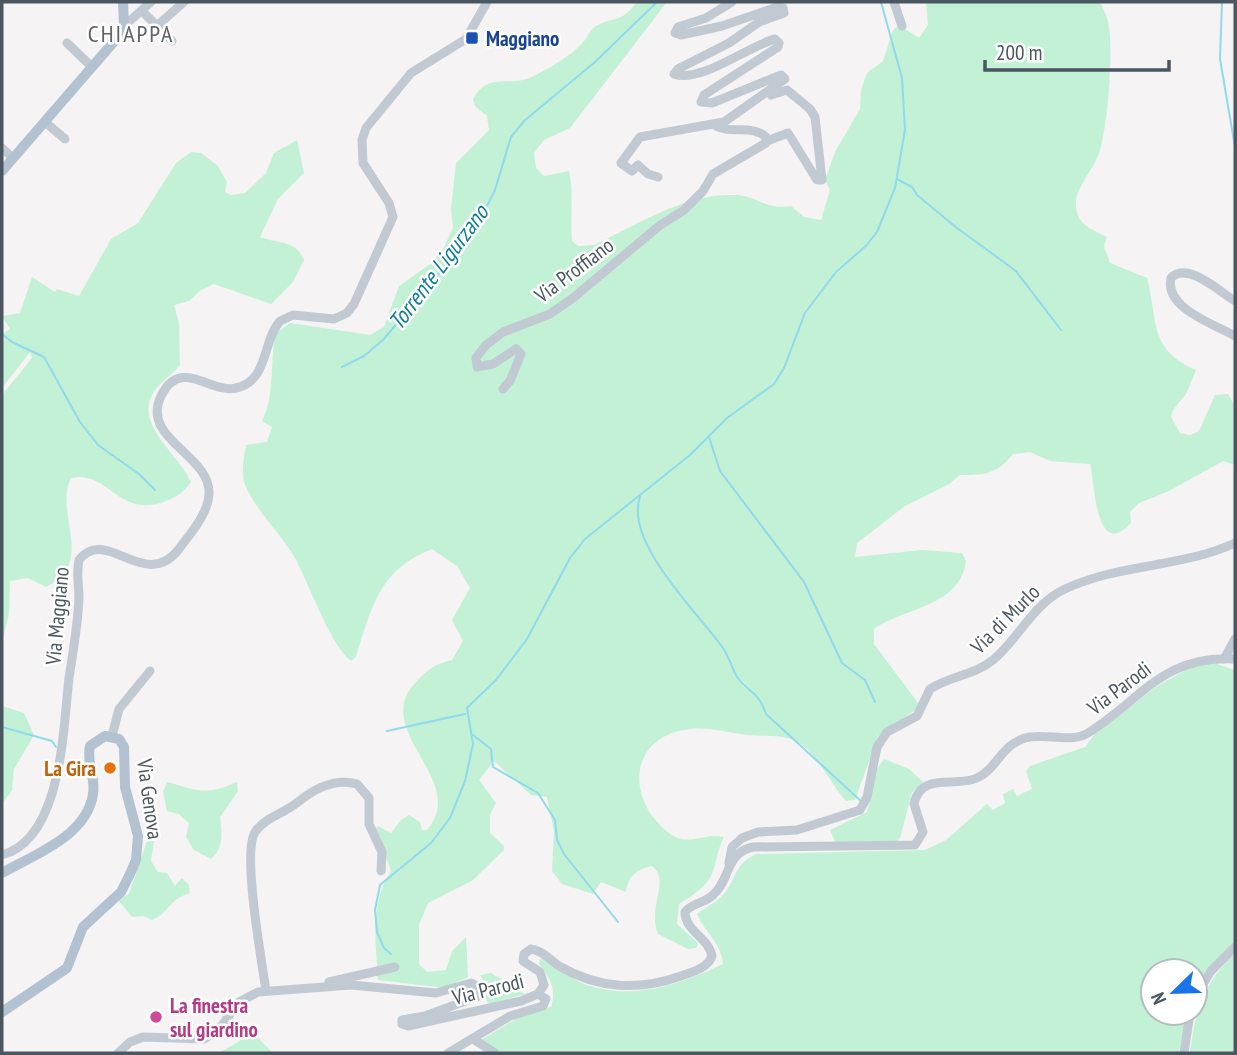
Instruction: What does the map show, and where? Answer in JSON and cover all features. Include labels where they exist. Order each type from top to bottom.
[{"type":"main road","points":[[2,172],[118,37],[124,26],[123,2]]},
{"type":"main road","name":"Via Genova","points":[[2,873],[79,825],[93,793],[88,755],[90,746],[98,738],[113,736],[124,747],[125,787],[138,836],[136,860],[121,892],[83,927],[72,961],[63,972],[13,1002],[2,1012]]},
{"type":"street","points":[[124,26],[143,12],[151,2]]},
{"type":"street","points":[[158,25],[184,2]]},
{"type":"street","name":"Via Maggiano","points":[[2,855],[16,850],[30,838],[45,810],[59,768],[79,598],[79,560],[87,552],[101,550],[140,564],[160,564],[176,553],[205,512],[209,495],[204,475],[160,424],[158,408],[162,393],[173,382],[183,378],[200,379],[230,389],[241,387],[261,368],[269,334],[280,321],[307,315],[334,318],[350,310],[393,217],[389,203],[363,163],[361,150],[366,128],[411,73],[466,39],[487,2]]},
{"type":"street","points":[[658,177],[648,174],[638,165],[633,172],[622,164],[635,141],[646,135],[714,125],[732,118],[783,82],[785,76],[781,75],[712,103],[701,101],[704,94],[778,47],[779,43],[775,39],[721,65],[682,76],[674,74],[678,69],[729,43],[759,22],[785,13],[783,8],[777,7],[712,29],[681,35],[675,33],[680,26],[706,18],[732,2]]},
{"type":"street","points":[[894,2],[902,26]]},
{"type":"street","points":[[143,12],[172,41]]},
{"type":"street","points":[[67,43],[92,67]]},
{"type":"street","points":[[714,125],[761,132],[767,141],[788,133],[817,180],[822,180],[817,126],[810,109],[787,90],[764,95]]},
{"type":"street","points":[[45,122],[65,139]]},
{"type":"street","name":"Via Proffiano","points":[[503,389],[510,381],[521,354],[516,349],[493,364],[477,367],[476,358],[486,345],[514,327],[551,314],[659,226],[684,210],[703,191],[713,174],[767,141]]},
{"type":"street","points":[[2,148],[13,158]]},
{"type":"street","points":[[1235,302],[1188,272],[1172,276],[1170,290],[1180,304],[1235,336]]},
{"type":"street","name":"Via di Murlo","points":[[729,864],[732,847],[749,835],[797,830],[860,810],[867,797],[877,747],[887,732],[917,716],[930,689],[978,670],[994,660],[1053,595],[1113,570],[1200,556],[1235,542]]},
{"type":"street","points":[[1224,659],[1235,639]]},
{"type":"street","name":"Via Parodi","points":[[118,1053],[130,1042],[143,1037],[204,1039],[220,1028],[239,1002],[250,995],[266,991],[380,986],[441,993],[475,983],[482,988],[480,996],[463,1003],[402,1020],[402,1024],[408,1026],[521,1001],[538,994],[543,987],[543,978],[523,958],[525,952],[531,949],[583,977],[616,987],[658,983],[704,966],[711,959],[711,950],[688,924],[685,912],[716,892],[729,864],[740,851],[753,847],[915,845],[923,832],[914,804],[925,787],[942,781],[977,778],[1006,747],[1023,739],[1086,735],[1153,681],[1197,660],[1235,659]]},
{"type":"street","points":[[113,736],[119,709],[150,671]]},
{"type":"street","points":[[266,991],[250,849],[253,834],[258,828],[318,789],[337,783],[357,785],[369,798],[369,824],[382,852],[382,871]]},
{"type":"street","points":[[1209,974],[1235,947]]},
{"type":"street","points":[[309,988],[396,967]]},
{"type":"street","points":[[448,1053],[510,1016],[543,1006],[546,999],[538,994]]},
{"type":"street","points":[[1185,1053],[1188,1027]]},
{"type":"street","points":[[473,1039],[495,1053]]},
{"type":"green space","points":[[637,2],[667,2],[570,128],[544,140],[534,153],[536,168],[544,176],[569,171],[572,241],[578,246],[594,245],[662,212],[698,199],[716,196],[743,196],[768,205],[791,206],[804,217],[821,220],[830,190],[825,180],[835,152],[860,109],[861,90],[867,73],[883,61],[893,30],[899,25],[919,38],[928,25],[926,2],[1100,2],[1108,21],[1110,39],[1107,111],[1098,156],[1076,199],[1078,215],[1086,226],[1107,237],[1104,246],[1110,263],[1147,278],[1155,321],[1163,343],[1181,362],[1196,370],[1186,394],[1173,410],[1171,417],[1180,433],[1190,435],[1199,431],[1215,395],[1228,394],[1235,406],[1235,465],[1223,461],[1169,491],[1139,503],[1130,512],[1131,523],[1119,532],[1110,533],[1099,515],[1090,464],[1050,461],[1030,452],[1013,454],[996,469],[984,474],[960,475],[949,484],[905,506],[857,543],[855,557],[922,550],[962,553],[966,561],[962,576],[942,597],[874,629],[874,644],[918,703],[918,708],[878,736],[855,800],[846,801],[812,754],[799,743],[787,738],[690,729],[669,734],[654,743],[645,756],[640,771],[640,787],[645,803],[655,819],[669,833],[683,839],[724,837],[709,879],[698,891],[679,904],[677,924],[698,943],[696,948],[688,949],[658,934],[655,914],[659,879],[652,866],[634,874],[626,892],[601,882],[593,894],[562,884],[552,871],[554,831],[547,797],[531,795],[494,761],[479,780],[496,803],[490,815],[490,833],[504,846],[504,850],[473,880],[428,903],[419,925],[419,964],[427,972],[446,970],[452,951],[466,937],[468,977],[445,988],[378,980],[375,938],[377,910],[379,897],[391,871],[376,829],[378,826],[391,833],[401,820],[409,815],[420,822],[422,830],[427,830],[437,811],[437,793],[404,719],[405,700],[424,674],[436,665],[452,660],[463,641],[452,620],[470,588],[457,566],[432,549],[414,557],[400,567],[380,592],[356,657],[351,661],[328,629],[295,558],[246,487],[243,472],[246,445],[267,442],[272,427],[262,421],[271,388],[276,333],[290,323],[370,335],[384,327],[399,286],[433,262],[443,249],[453,228],[451,209],[456,163],[489,130],[487,116],[475,106],[473,99],[479,90],[493,82],[525,80],[547,69],[573,52],[594,28],[621,17]]},
{"type":"green space","points":[[297,140],[304,173],[278,199],[260,237],[291,245],[301,253],[304,260],[293,282],[271,304],[214,284],[201,290],[189,301],[174,305],[179,323],[180,365],[151,397],[150,420],[191,482],[177,496],[150,505],[125,500],[95,480],[71,478],[67,491],[72,551],[69,565],[61,577],[46,587],[28,578],[10,581],[9,614],[2,642],[2,395],[32,358],[30,352],[2,388],[2,334],[10,329],[2,316],[20,313],[32,277],[55,292],[57,289],[79,296],[111,239],[138,223],[176,163],[191,152],[201,153],[218,166],[227,182],[225,192],[231,195],[245,193],[266,173],[274,153]]},
{"type":"green space","points":[[1210,662],[1235,670],[1235,940],[1209,969],[1209,957],[1139,957],[1139,1027],[1184,1027],[1179,1053],[502,1053],[481,1040],[519,1017],[551,1007],[553,989],[539,964],[540,959],[587,985],[622,991],[639,991],[674,984],[723,964],[716,944],[697,914],[721,897],[739,867],[749,858],[757,854],[925,850],[946,840],[987,804],[993,810],[1005,803],[1003,794],[1013,789],[1017,796],[1032,789],[1026,771],[1030,766],[1085,747],[1095,734],[1156,687],[1196,664]]},
{"type":"green space","points":[[2,706],[24,713],[34,735],[14,769],[12,790],[2,804]]},
{"type":"green space","points":[[884,759],[909,769],[923,782],[912,792],[900,838],[897,841],[835,842],[830,830],[867,812],[877,769]]},
{"type":"green space","points":[[167,782],[209,791],[237,782],[238,791],[220,817],[220,845],[211,859],[194,850],[186,837],[189,823],[179,814],[167,811],[163,792]]},
{"type":"green space","points":[[148,838],[154,841],[151,861],[158,872],[167,873],[175,886],[182,878],[189,885],[190,893],[177,899],[152,920],[143,916],[132,917],[118,900],[129,894]]},
{"type":"green space","points":[[1235,953],[1235,1053],[1190,1053],[1194,1027],[1209,1027],[1209,985]]},
{"type":"green space","points":[[491,973],[525,994],[489,1004],[485,998],[488,989],[480,975]]},
{"type":"green space","points":[[253,1033],[273,1053],[219,1053]]},
{"type":"waterway","name":"Torrente Ligurzano","points":[[342,367],[364,356],[383,340],[445,266],[486,208],[495,190],[511,137],[524,121],[595,62],[657,2]]},
{"type":"waterway","points":[[391,954],[384,948],[377,932],[375,910],[380,885],[431,843],[450,818],[465,781],[473,744],[467,708],[496,680],[527,639],[570,558],[585,539],[690,455],[727,418],[774,384],[784,368],[805,313],[836,272],[866,246],[877,232],[895,188],[905,130],[902,78],[881,2]]},
{"type":"waterway","points":[[1222,2],[1220,59],[1235,147]]},
{"type":"waterway","points":[[897,179],[912,187],[917,195],[957,228],[1016,271],[1061,330]]},
{"type":"waterway","points":[[2,334],[12,342],[44,357],[80,422],[98,445],[139,474],[155,490]]},
{"type":"waterway","points":[[709,437],[720,471],[804,582],[842,663],[865,680],[875,702]]},
{"type":"waterway","points":[[640,497],[638,515],[643,535],[653,555],[666,576],[723,648],[737,677],[756,696],[766,714],[862,802]]},
{"type":"waterway","points":[[387,731],[465,714]]},
{"type":"waterway","points":[[2,727],[52,741],[56,747]]},
{"type":"waterway","points":[[473,735],[491,749],[493,767],[538,793],[555,820],[557,840],[564,854],[618,922]]},
{"type":"place","name":"Maggiano","points":[[472,38]]},
{"type":"place","name":"La Gira","points":[[110,768]]},
{"type":"place","name":"La finestra sul giardino","points":[[156,1017]]},
{"type":"district","name":"CHIAPPA","points":[[131,33]]}]
